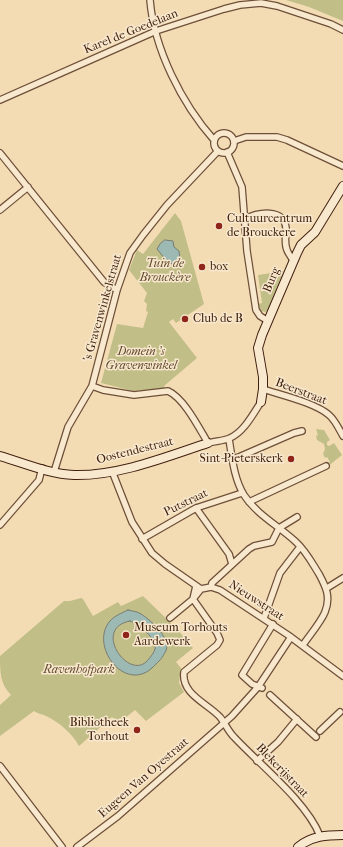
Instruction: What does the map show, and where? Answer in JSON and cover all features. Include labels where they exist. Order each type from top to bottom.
[{"type":"street","points":[[150,0],[156,31],[165,59],[176,84],[202,125],[214,140],[215,147],[218,151],[227,152],[233,147],[234,141],[231,136],[224,133],[218,135],[214,140]]},
{"type":"street","name":"Karel de Goedelaan","points":[[0,100],[156,31],[240,5],[261,3],[277,6],[343,30]]},
{"type":"street","points":[[234,141],[238,138],[276,137],[288,140],[343,166]]},
{"type":"street","name":"'s Gravenwinkelstraat","points":[[54,472],[68,427],[92,386],[117,290],[130,253],[167,205],[218,151]]},
{"type":"street","points":[[0,152],[104,282],[117,290]]},
{"type":"street","name":"Burg","points":[[227,152],[242,187],[247,252],[256,310],[260,316],[268,321]]},
{"type":"street","points":[[293,260],[302,245],[315,232],[343,186]]},
{"type":"street","points":[[0,210],[28,187]]},
{"type":"street","name":"Burg","points":[[229,439],[238,434],[261,402],[264,389],[258,348],[293,260],[287,250],[285,240],[286,227],[283,219],[276,214],[268,213],[250,216],[245,219]]},
{"type":"street","points":[[92,386],[103,390],[134,395],[168,391],[172,393],[188,411],[208,443]]},
{"type":"street","name":"Beerstraat","points":[[264,389],[288,396],[324,411],[334,421],[343,436]]},
{"type":"street","points":[[232,460],[294,433],[302,431]]},
{"type":"street","points":[[229,439],[232,460],[242,493],[249,502],[308,555],[327,588],[325,612],[303,645]]},
{"type":"street","name":"Oostendestraat","points":[[0,456],[54,472],[92,474],[112,471],[155,460],[208,443],[229,439]]},
{"type":"street","points":[[249,502],[326,466]]},
{"type":"street","points":[[0,525],[39,480],[42,468]]},
{"type":"street","points":[[112,471],[132,522],[152,553],[199,587],[193,599],[170,618]]},
{"type":"street","name":"Putstraat","points":[[142,539],[196,508],[242,493]]},
{"type":"street","points":[[196,508],[229,554],[232,564]]},
{"type":"street","points":[[211,587],[212,583],[249,549],[254,546],[272,542],[279,528],[297,517]]},
{"type":"street","points":[[264,618],[280,573],[300,547]]},
{"type":"street","points":[[327,588],[343,578]]},
{"type":"street","name":"Nieuwstraat","points":[[199,587],[211,587],[220,590],[273,624],[343,676]]},
{"type":"street","name":"Blekerijstraat","points":[[193,599],[217,633],[220,640],[217,645],[184,672],[183,678],[186,686],[192,694],[220,717],[232,736],[297,801],[314,823],[320,836]]},
{"type":"street","points":[[260,687],[252,684],[242,674],[273,624]]},
{"type":"street","name":"Eugeen Van Oyestraat","points":[[77,847],[118,816],[224,723],[260,687],[291,637]]},
{"type":"street","points":[[270,695],[316,737]]},
{"type":"street","points":[[320,731],[340,712]]},
{"type":"street","points":[[257,762],[278,742],[297,719]]},
{"type":"street","points":[[0,766],[62,847]]},
{"type":"street","points":[[298,847],[320,836],[343,835]]},
{"type":"green space","points":[[286,0],[343,0],[343,21],[309,7]]},
{"type":"green space","points":[[175,213],[181,221],[204,304],[176,323],[173,319],[169,322],[197,358],[164,386],[166,389],[133,391],[101,383],[117,324],[143,328],[148,312],[146,311],[147,304],[144,301],[147,293],[129,270],[137,250],[143,254]]},
{"type":"green space","points":[[284,271],[269,309],[266,312],[260,311],[257,304],[262,303],[258,275]]},
{"type":"green space","points":[[316,429],[324,430],[330,440],[327,442],[327,445],[329,446],[334,443],[342,455],[327,467],[321,466],[330,462],[323,454],[325,449],[324,444],[317,440],[316,436],[318,435]]},
{"type":"green space","name":"Ravenhofpark","points":[[143,596],[177,629],[193,648],[176,662],[181,668],[179,683],[184,692],[146,721],[135,710],[118,724],[112,717],[79,746],[69,732],[51,718],[34,711],[0,736],[0,705],[11,695],[7,691],[3,682],[0,656],[64,601],[81,598],[83,599],[93,616],[118,602],[121,606]]},
{"type":"water","points":[[165,240],[173,241],[174,247],[179,251],[180,259],[176,263],[169,264],[157,249]]},
{"type":"water","points":[[128,610],[137,612],[146,617],[160,631],[167,645],[166,651],[161,659],[152,668],[141,674],[131,675],[121,670],[113,663],[107,653],[104,642],[105,631],[110,621]],"holes":[[[130,621],[147,632],[155,645],[155,649],[150,658],[146,662],[138,665],[130,664],[123,658],[113,642],[114,633],[119,625]]]},
{"type":"place","name":"Cultuurcentrum de Brouckere","points":[[219,226]]},
{"type":"place","name":"box","points":[[202,267]]},
{"type":"place","name":"Club de B","points":[[185,319]]},
{"type":"place","name":"Sint-Pieterskerk","points":[[291,459]]},
{"type":"place","name":"Museum Torhouts Aardewerk","points":[[126,635]]},
{"type":"place","name":"Bibliotheek Torhout","points":[[137,730]]},
{"type":"park label","name":"Tuin de Brouckère","points":[[165,271]]},
{"type":"park label","name":"Domein 's Gravenwinkel","points":[[141,359]]}]
